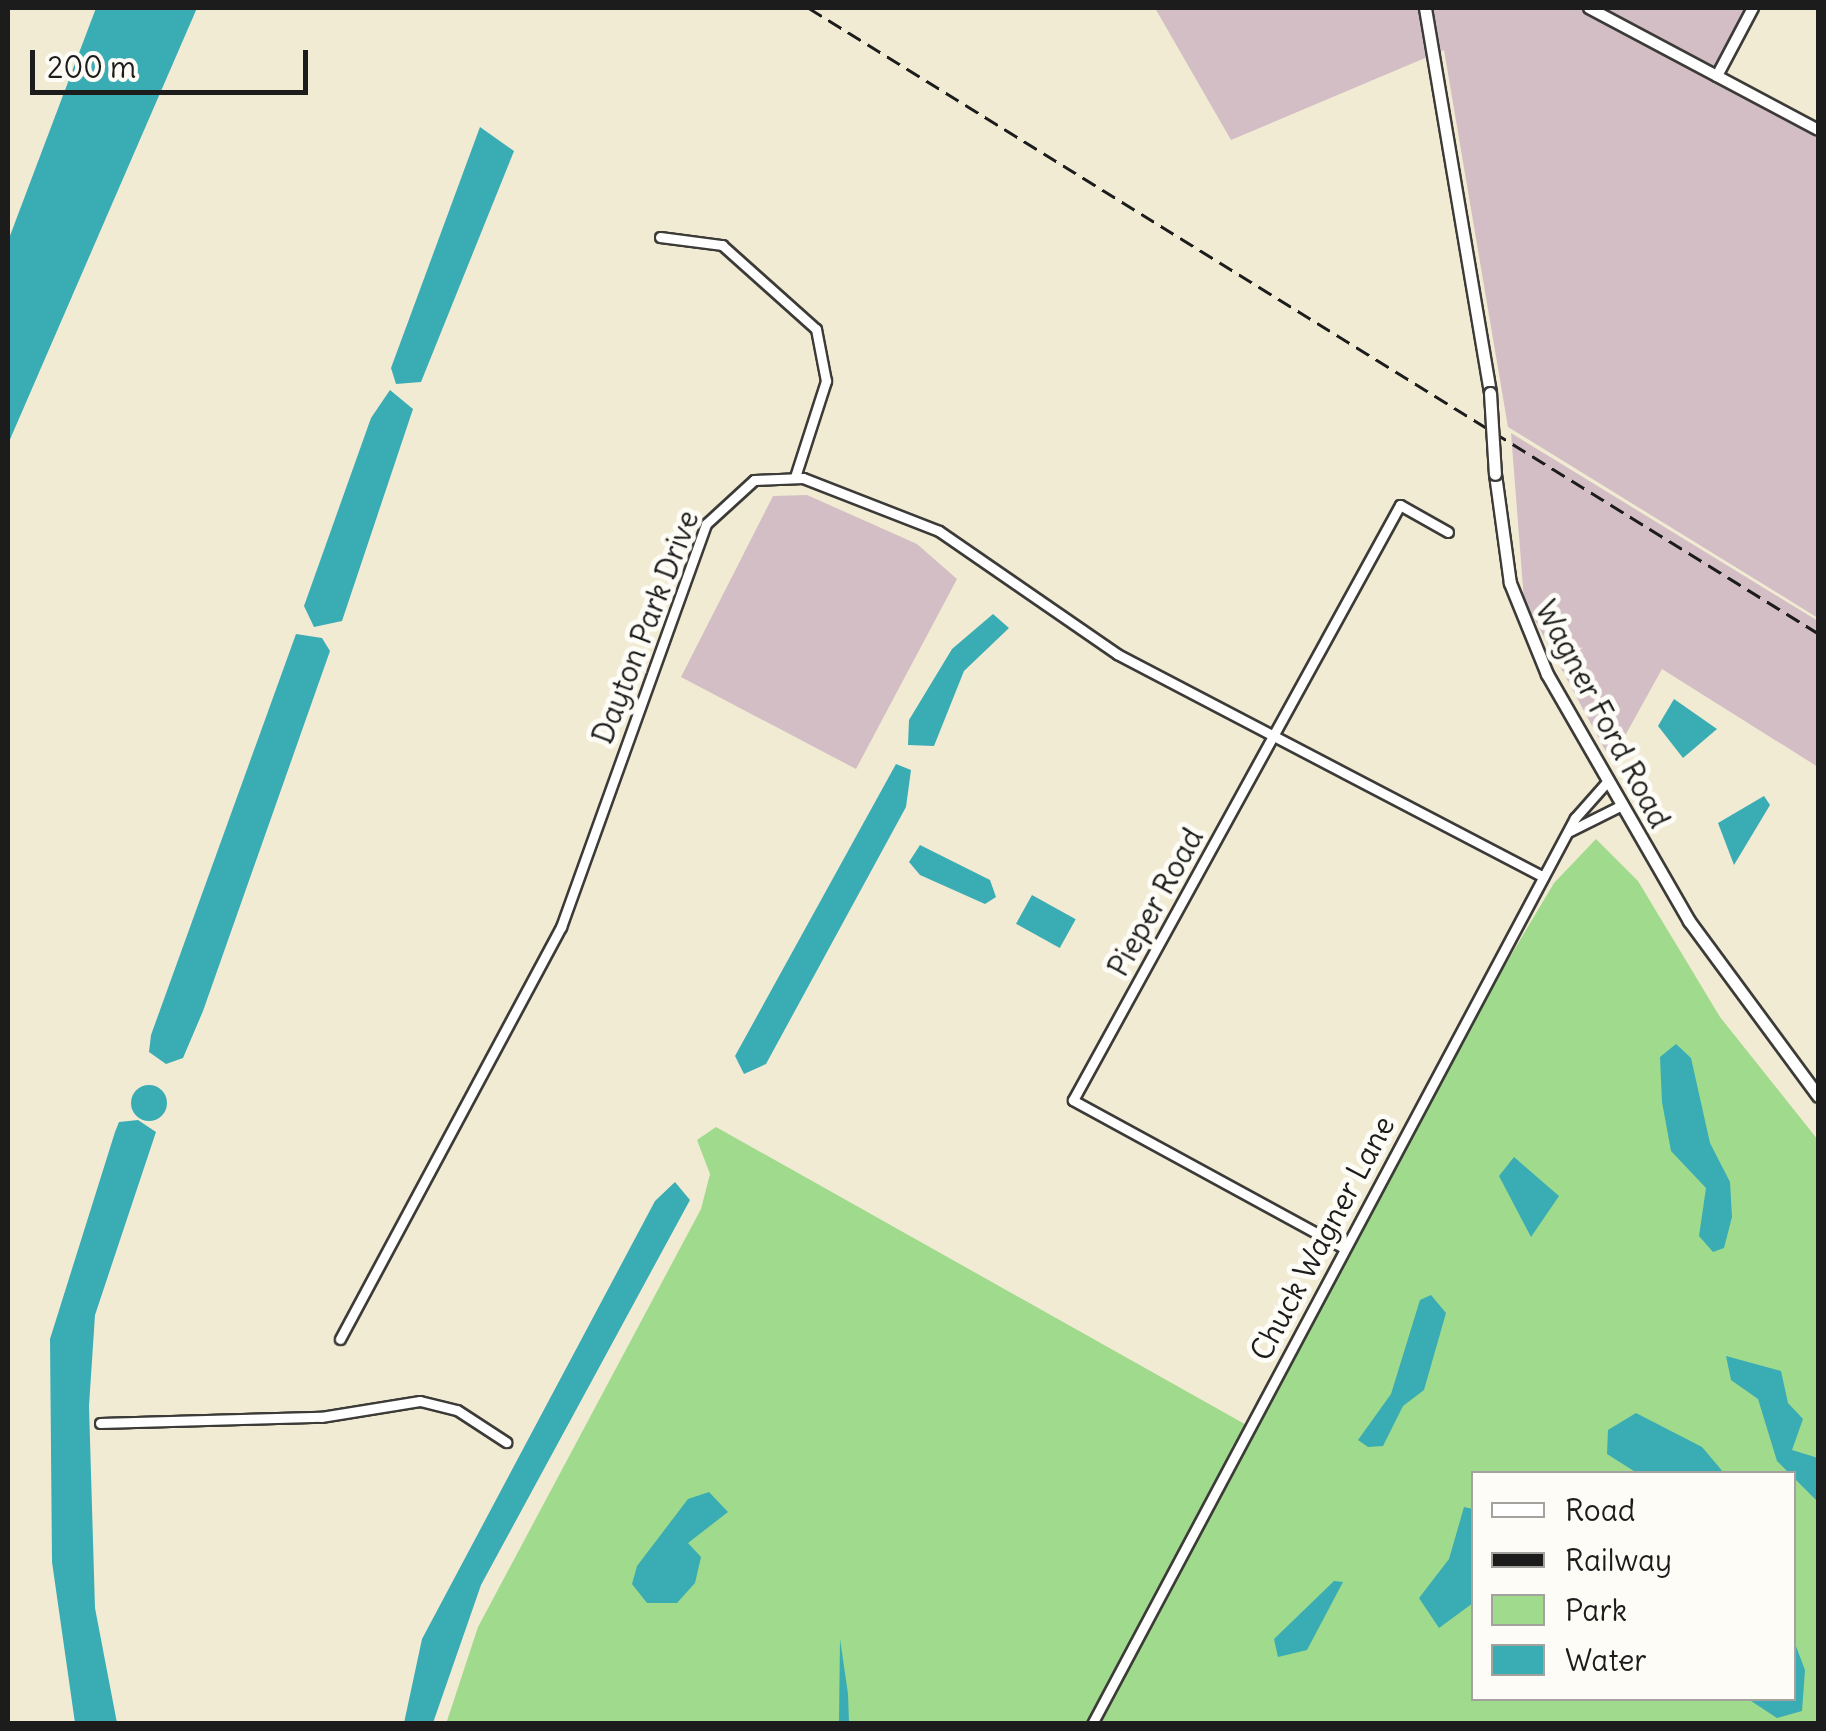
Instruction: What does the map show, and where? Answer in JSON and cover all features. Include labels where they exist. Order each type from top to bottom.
[{"type":"main road","name":"Wagner Ford Road","points":[[1426,8],[1490,394],[1495,474],[1519,613],[1606,783],[1689,921],[1818,1096]]},
{"type":"street","points":[[1589,8],[1818,130]]},
{"type":"street","points":[[1716,76],[1753,8]]},
{"type":"street","points":[[660,238],[722,244],[816,329],[826,381],[795,476],[939,530],[1118,654],[1543,878]]},
{"type":"street","name":"Dayton Park Drive","points":[[340,1339],[561,927],[711,515],[754,480],[795,476]]},
{"type":"street","name":"Pieper Road","points":[[1344,1248],[1074,1100],[1400,505],[1448,532]]},
{"type":"street","name":"Chuck Wagner Lane","points":[[1092,1724],[1543,878],[1570,831],[1606,783]]},
{"type":"street","points":[[1570,831],[1620,806]]},
{"type":"street","points":[[100,1423],[321,1417],[420,1401],[456,1410],[506,1442]]},
{"type":"shaded area","points":[[1155,8],[1752,8],[1714,80],[1818,137],[1818,618],[1508,427],[1444,50],[1231,140]]},
{"type":"shaded area","points":[[1511,433],[1818,621],[1818,767],[1662,669],[1611,761],[1524,600]]},
{"type":"shaded area","points":[[807,495],[917,544],[957,579],[856,769],[681,677],[773,496]]},
{"type":"green space","points":[[1596,839],[1638,881],[1720,1017],[1818,1140],[1818,1723],[446,1724],[478,1627],[701,1209],[710,1174],[697,1140],[716,1127],[1250,1427],[1414,1118],[1554,883]]},
{"type":"water","points":[[96,8],[197,8],[8,444],[8,241]]},
{"type":"water","points":[[480,127],[514,151],[421,382],[396,384],[391,368]]},
{"type":"water","points":[[390,390],[413,409],[342,621],[314,627],[304,606],[371,418]]},
{"type":"water","points":[[993,614],[1009,628],[964,671],[934,746],[908,745],[909,720],[952,649]]},
{"type":"water","points":[[296,634],[322,638],[330,651],[203,1011],[183,1058],[166,1064],[149,1052],[151,1035]]},
{"type":"water","points":[[1674,699],[1717,729],[1683,758],[1658,726]]},
{"type":"water","points":[[896,764],[911,770],[906,807],[766,1064],[744,1074],[735,1056]]},
{"type":"water","points":[[1764,796],[1770,805],[1734,865],[1718,823]]},
{"type":"water","points":[[920,845],[990,880],[996,897],[985,904],[920,875],[909,862]]},
{"type":"water","points":[[1032,895],[1076,919],[1060,948],[1016,924]]},
{"type":"water","points":[[1676,1044],[1691,1058],[1710,1143],[1730,1182],[1732,1217],[1724,1248],[1713,1252],[1699,1236],[1706,1188],[1671,1151],[1662,1102],[1660,1057]]},
{"type":"water","points":[[149,1085],[161,1091],[167,1103],[161,1115],[149,1121],[137,1115],[131,1103],[137,1091]]},
{"type":"water","points":[[138,1120],[156,1132],[95,1315],[89,1406],[95,1608],[117,1723],[75,1723],[52,1562],[50,1339],[119,1122]]},
{"type":"water","points":[[1514,1157],[1559,1196],[1531,1237],[1499,1176]]},
{"type":"water","points":[[675,1182],[690,1200],[481,1585],[433,1723],[404,1723],[422,1639],[655,1201]]},
{"type":"water","points":[[1431,1295],[1446,1313],[1424,1390],[1403,1406],[1383,1446],[1368,1447],[1358,1440],[1391,1394],[1420,1300]]},
{"type":"water","points":[[1726,1356],[1781,1371],[1788,1403],[1803,1419],[1792,1450],[1818,1458],[1818,1502],[1796,1480],[1796,1471],[1787,1471],[1777,1461],[1758,1399],[1731,1380]]},
{"type":"water","points":[[1636,1413],[1702,1447],[1722,1471],[1634,1471],[1607,1454],[1608,1430]]},
{"type":"water","points":[[709,1492],[728,1512],[688,1543],[701,1557],[695,1583],[677,1603],[647,1603],[632,1584],[637,1566],[688,1499]]},
{"type":"water","points":[[1464,1507],[1471,1509],[1471,1604],[1439,1628],[1419,1598],[1449,1559]]},
{"type":"water","points":[[1334,1581],[1343,1582],[1307,1650],[1278,1657],[1274,1639]]},
{"type":"water","points":[[840,1639],[848,1694],[849,1723],[839,1723]]},
{"type":"water","points":[[1796,1646],[1805,1670],[1802,1711],[1777,1718],[1751,1701],[1796,1701]]},
{"type":"railway","points":[[809,8],[1818,633]]}]
